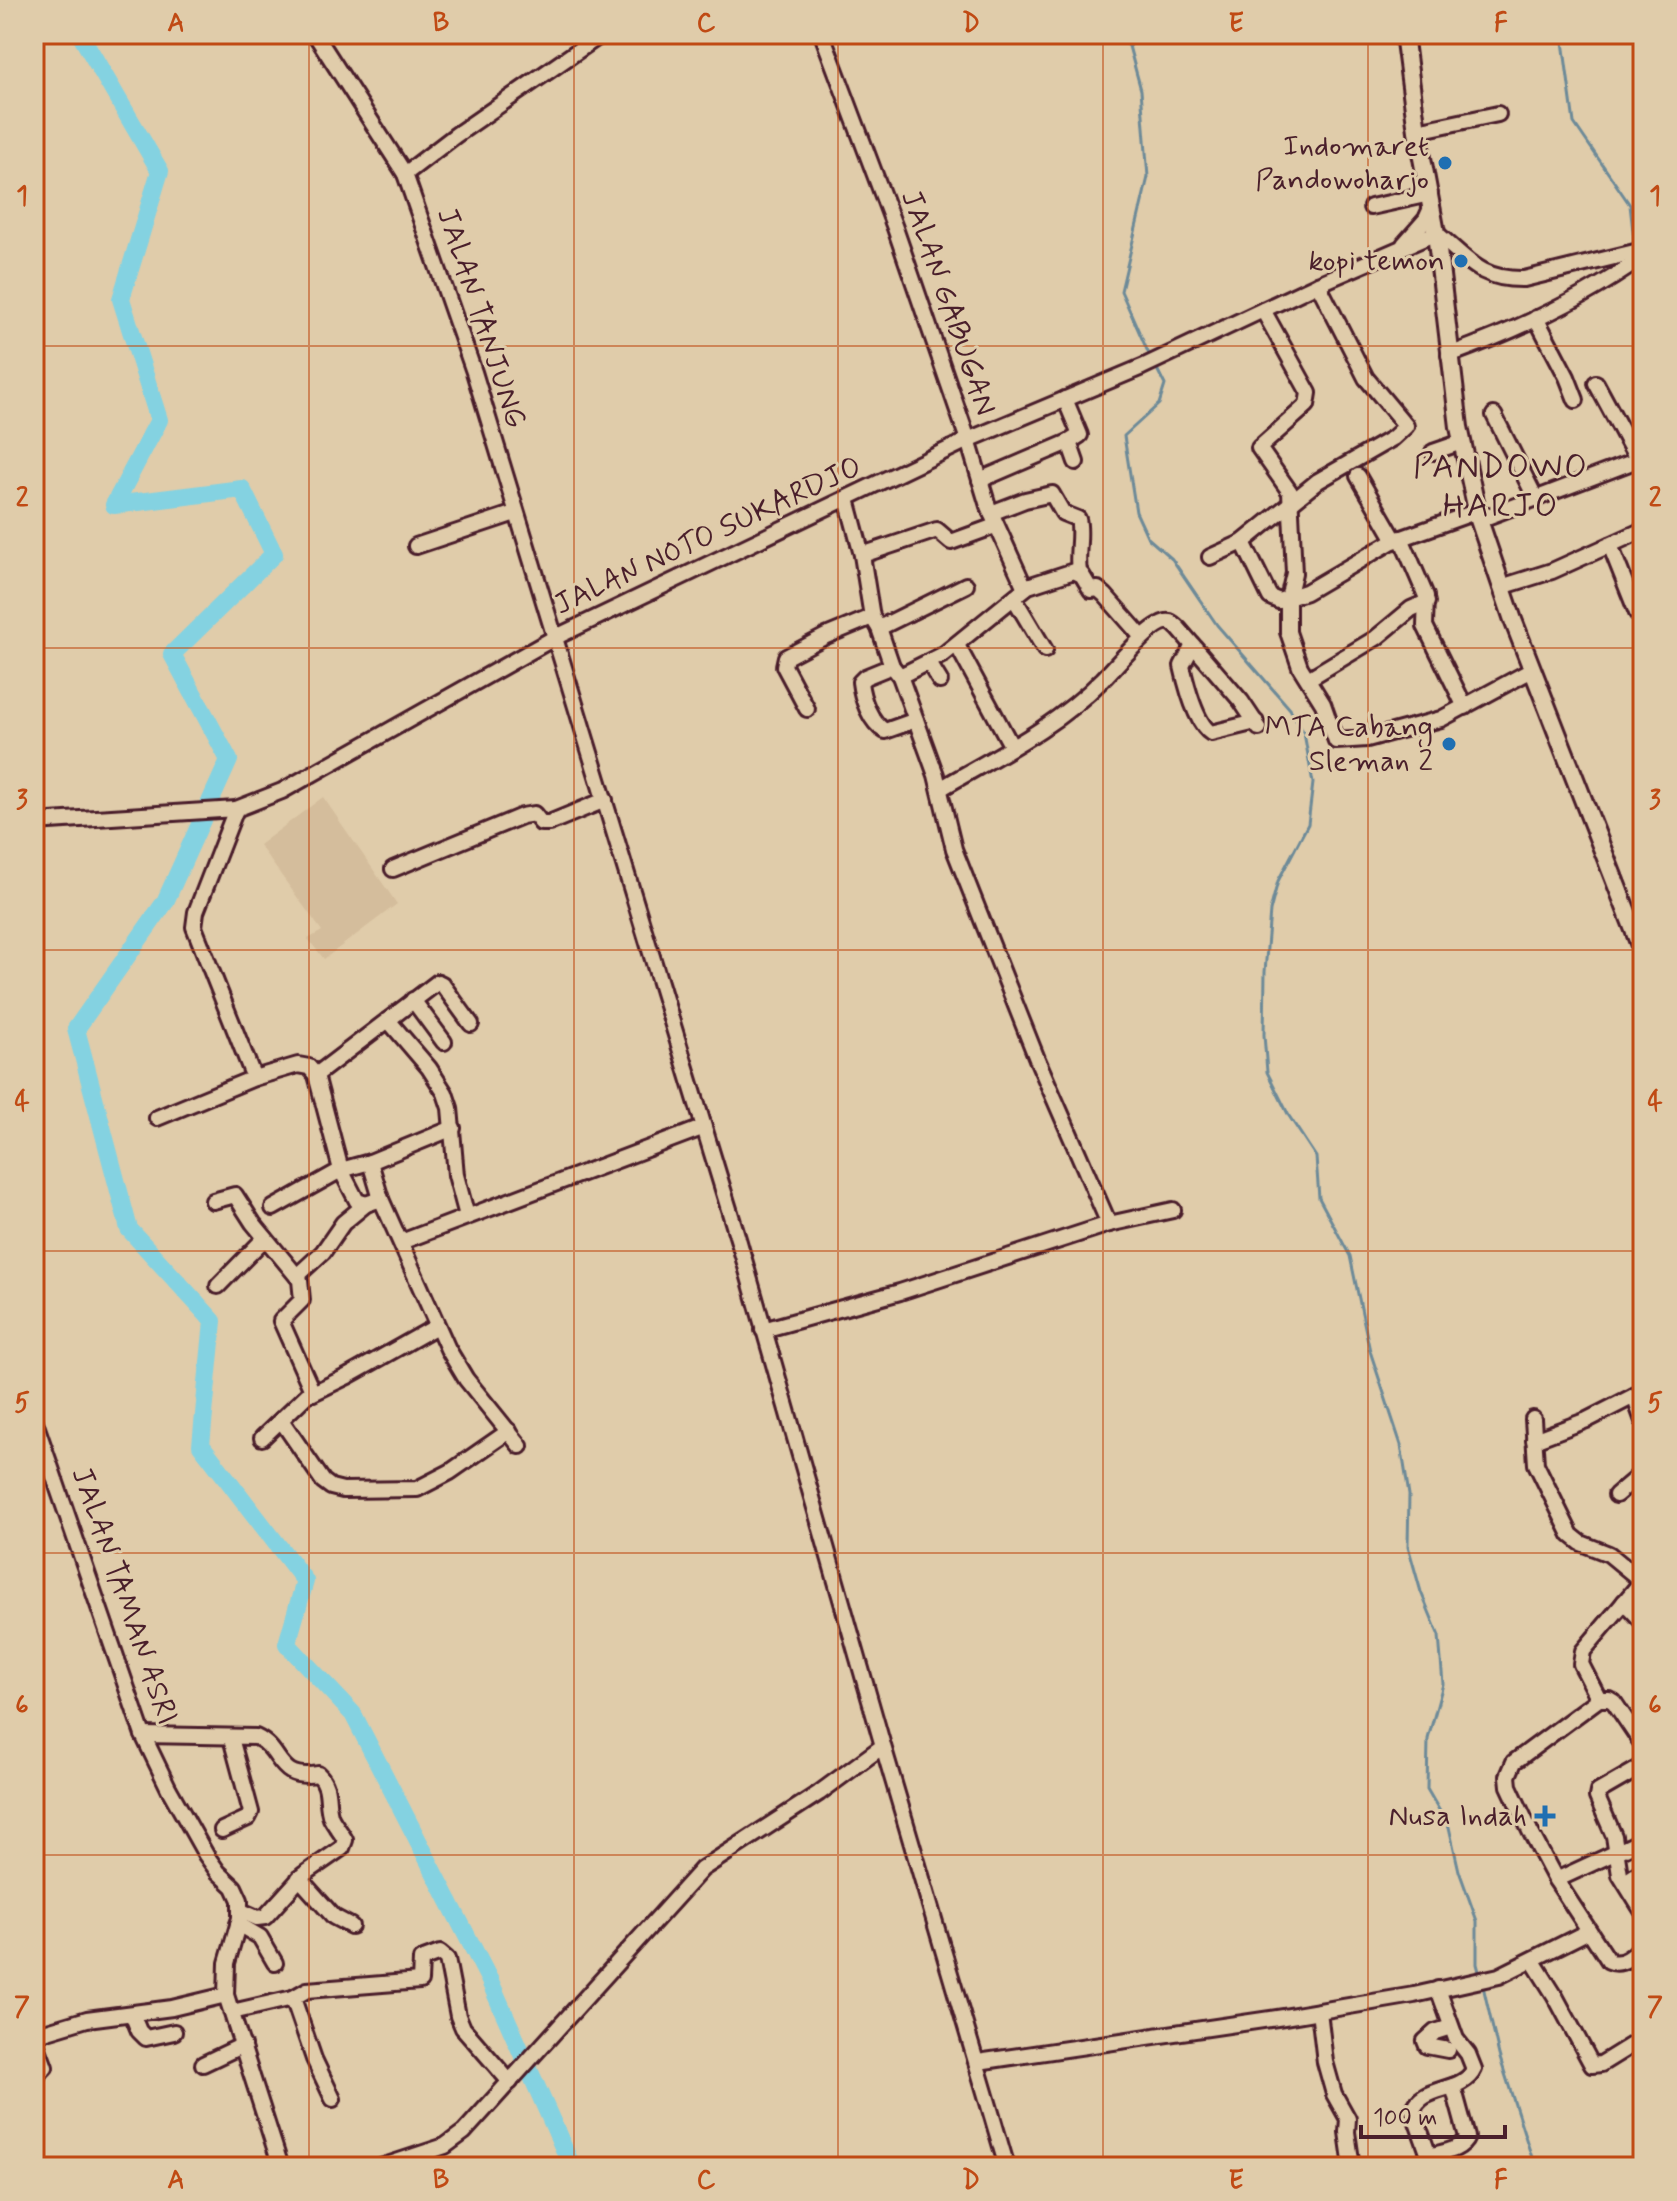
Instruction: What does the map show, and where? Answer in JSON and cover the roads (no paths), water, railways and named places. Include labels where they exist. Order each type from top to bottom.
[{"type":"main road","points":[[1404,34],[1417,131],[1436,233],[1462,442],[1478,516],[1532,670],[1637,921],[1643,953]]},
{"type":"street","name":"JALAN TANJUNG","points":[[315,34],[405,174],[474,372],[763,1330],[1007,2167]]},
{"type":"street","points":[[405,174],[602,34]]},
{"type":"street","name":"JALAN GABUGAN","points":[[822,34],[895,228],[1019,593],[1045,650]]},
{"type":"street","points":[[1417,131],[1498,114]]},
{"type":"street","points":[[1371,207],[1431,200]]},
{"type":"street","name":"JALAN NOTO SUKARDJO","points":[[1398,249],[1418,229],[1431,200]]},
{"type":"street","points":[[1436,233],[1472,267],[1504,280],[1524,279],[1643,250]]},
{"type":"street","name":"JALAN NOTO SUKARDJO","points":[[34,822],[236,809],[282,791],[554,638],[968,440],[1142,367],[1318,284],[1436,233]]},
{"type":"street","points":[[1449,355],[1536,318],[1608,282],[1643,257]]},
{"type":"street","points":[[1210,557],[1243,542],[1318,481],[1393,438],[1406,426],[1361,369],[1318,284]]},
{"type":"street","points":[[1263,310],[1309,393],[1307,405],[1259,448],[1289,488],[1294,573],[1288,599],[1288,632],[1293,651],[1323,704],[1336,741],[1425,725],[1532,670]]},
{"type":"street","points":[[1536,318],[1576,400]]},
{"type":"street","points":[[1243,542],[1270,597],[1275,600],[1288,599],[1306,592],[1398,539],[1536,499],[1640,459],[1596,383]]},
{"type":"street","points":[[980,480],[1080,435],[1065,399]]},
{"type":"street","points":[[1494,415],[1536,499]]},
{"type":"street","points":[[1069,442],[1076,462]]},
{"type":"street","points":[[1433,452],[1462,442]]},
{"type":"street","points":[[1358,476],[1398,539],[1427,602],[1425,626],[1465,707]]},
{"type":"street","points":[[862,555],[937,530],[951,542],[1025,500],[1052,494],[1063,513],[1078,519],[1081,529],[1076,556],[1079,572],[1089,588],[1093,591],[1098,589],[1105,595],[1142,637]]},
{"type":"street","points":[[847,499],[876,623],[916,720],[940,789],[954,849],[1037,1059],[1109,1224]]},
{"type":"street","points":[[416,546],[515,513]]},
{"type":"street","points":[[1501,587],[1552,571],[1643,530]]},
{"type":"street","points":[[1610,545],[1637,613]]},
{"type":"street","points":[[916,720],[885,731],[879,728],[870,714],[860,682],[865,677],[929,663],[957,645],[1019,593],[1056,576],[1079,572]]},
{"type":"street","points":[[807,709],[784,666],[786,657],[832,633],[876,623],[966,585]]},
{"type":"street","points":[[1308,679],[1376,638],[1411,609],[1427,602]]},
{"type":"street","points":[[940,789],[1074,708],[1158,624],[1171,622],[1258,725],[1207,732],[1194,705],[1182,666],[1192,647]]},
{"type":"street","points":[[957,645],[1012,747]]},
{"type":"street","points":[[929,663],[940,681]]},
{"type":"street","points":[[393,869],[522,816],[534,814],[541,823],[549,823],[605,800]]},
{"type":"street","points":[[236,809],[196,912],[194,927],[254,1078]]},
{"type":"street","points":[[316,1075],[440,982],[471,1024]]},
{"type":"street","points":[[413,1000],[444,1042]]},
{"type":"street","points":[[388,1020],[438,1081],[450,1108],[456,1175],[467,1216]]},
{"type":"street","points":[[157,1118],[254,1078],[304,1064],[316,1075],[341,1170],[354,1197],[374,1201]]},
{"type":"street","points":[[273,1208],[341,1170],[370,1162],[453,1128]]},
{"type":"street","points":[[401,1242],[702,1128]]},
{"type":"street","points":[[370,1162],[374,1201],[401,1242],[437,1326],[466,1379],[520,1446]]},
{"type":"street","points":[[213,1201],[235,1195],[297,1276],[303,1290],[302,1300],[281,1321],[311,1391],[316,1393],[437,1326]]},
{"type":"street","points":[[297,1276],[323,1252],[343,1223],[374,1201]]},
{"type":"street","points":[[763,1330],[900,1292],[1109,1224],[1173,1210]]},
{"type":"street","points":[[218,1286],[265,1238]]},
{"type":"street","points":[[262,1438],[311,1391]]},
{"type":"street","points":[[1534,1440],[1587,1420],[1639,1394],[1643,1421]]},
{"type":"street","name":"JALAN TAMAN ASRI","points":[[34,1419],[143,1735],[208,1859],[234,1887],[240,1900],[240,1917]]},
{"type":"street","points":[[1533,1419],[1536,1464],[1571,1535],[1581,1543],[1609,1554],[1643,1581],[1583,1651],[1581,1664],[1599,1699]]},
{"type":"street","points":[[281,1420],[323,1481],[343,1490],[417,1489],[450,1472],[509,1431]]},
{"type":"street","points":[[1616,1495],[1643,1472]]},
{"type":"street","points":[[1624,1602],[1643,1622]]},
{"type":"street","points":[[1641,1953],[1614,1964],[1609,1961],[1556,1880],[1509,1786],[1508,1776],[1514,1762],[1599,1699],[1614,1702],[1643,1745]]},
{"type":"street","points":[[143,1735],[260,1738],[285,1767],[297,1775],[318,1774],[325,1781],[330,1798],[329,1813],[345,1843],[328,1859],[299,1878],[265,1917],[240,1917]]},
{"type":"street","points":[[222,1830],[248,1818],[251,1812],[231,1738]]},
{"type":"street","points":[[381,2167],[445,2146],[464,2132],[702,1869],[819,1793],[883,1746]]},
{"type":"street","points":[[1643,1766],[1598,1792],[1597,1797],[1618,1852],[1619,1870],[1643,1912]]},
{"type":"street","points":[[1556,1880],[1643,1840]]},
{"type":"street","points":[[1625,1882],[1643,1870]]},
{"type":"street","points":[[299,1878],[334,1917],[351,1926]]},
{"type":"street","points":[[240,1917],[260,1937],[275,1963]]},
{"type":"street","points":[[240,1917],[229,1950],[226,1995],[281,2167]]},
{"type":"street","points":[[978,2062],[1319,2011],[1467,1983],[1499,1976],[1589,1931]]},
{"type":"street","points":[[232,2012],[293,1998],[307,1990],[420,1981],[421,1960],[443,1953],[449,1965],[463,2028],[510,2082]]},
{"type":"street","points":[[1533,1961],[1592,2065],[1601,2064],[1643,2038]]},
{"type":"street","points":[[1438,1989],[1451,2027],[1474,2069],[1470,2077],[1421,2098],[1414,2107],[1431,2162],[1458,2148],[1467,2137],[1453,2086]]},
{"type":"street","points":[[34,2078],[45,2067],[34,2036],[87,2019],[132,2014],[226,1995]]},
{"type":"street","points":[[293,1998],[314,2059],[333,2099]]},
{"type":"street","points":[[1319,2011],[1329,2076],[1334,2094],[1348,2119],[1352,2167]]},
{"type":"street","points":[[132,2014],[139,2031],[146,2038],[174,2032]]},
{"type":"street","points":[[1448,2050],[1433,2049],[1425,2041],[1435,2032],[1451,2027]]},
{"type":"street","points":[[203,2064],[243,2045]]},
{"type":"waterway","points":[[80,34],[160,171],[121,299],[159,420],[114,505],[242,489],[274,554],[172,654],[229,760],[165,902],[76,1029],[129,1229],[213,1321],[201,1445],[305,1581],[287,1644],[353,1714],[489,1979],[572,2167]]},
{"type":"waterway","points":[[1119,34],[1129,46],[1141,90],[1148,177],[1121,291],[1151,359]]},
{"type":"waterway","points":[[1562,34],[1574,123],[1630,205],[1635,248]]},
{"type":"waterway","points":[[1638,267],[1643,291]]},
{"type":"waterway","points":[[1155,365],[1165,385],[1159,404],[1124,436],[1136,512],[1148,538],[1172,559],[1217,625],[1290,709],[1304,733],[1313,783],[1308,824],[1278,881],[1270,911],[1265,972],[1267,1072],[1289,1116],[1316,1157],[1319,1198],[1350,1256],[1370,1351],[1401,1445],[1409,1495],[1408,1546],[1421,1592],[1439,1636],[1443,1684],[1428,1739],[1427,1789],[1449,1827],[1459,1871],[1477,1921],[1480,1975]]},
{"type":"waterway","points":[[1483,1986],[1499,2055],[1535,2167]]},
{"type":"place","name":"Indomaret Pandowoharjo","points":[[1445,163]]},
{"type":"place","name":"kopi temon","points":[[1461,261]]},
{"type":"place","name":"MTA Cabang Sleman 2","points":[[1449,744]]},
{"type":"place","name":"Nusa Indah","points":[[1545,1816]]},
{"type":"district","name":"PANDOWO HARJO","points":[[1501,486]]}]
